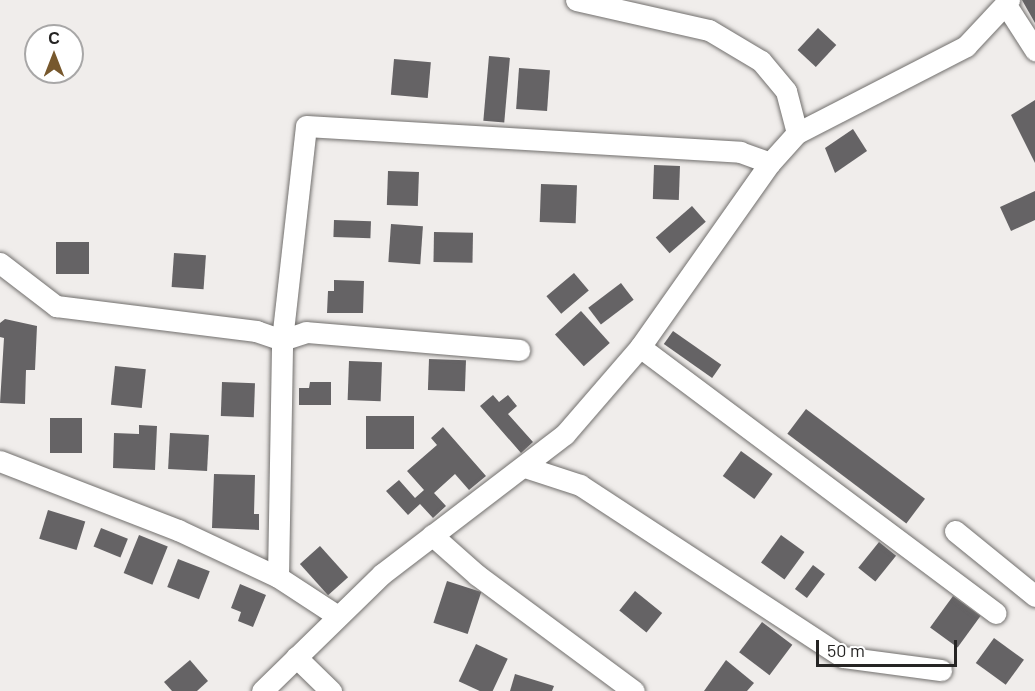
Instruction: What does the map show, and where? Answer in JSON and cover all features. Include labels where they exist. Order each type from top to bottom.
[{"type":"street","points":[[576,0],[709,30],[761,61],[786,91],[797,133]]},
{"type":"street","points":[[262,691],[336,615],[432,535],[525,467],[565,434],[640,347],[770,163],[797,133],[966,46],[1007,2],[1035,50]]},
{"type":"street","points":[[278,578],[282,340],[306,126],[740,152],[770,163]]},
{"type":"street","points":[[0,263],[56,306],[256,331],[282,340],[306,332],[519,350]]},
{"type":"street","points":[[640,347],[996,613]]},
{"type":"street","points":[[0,461],[178,530],[278,578],[336,615]]},
{"type":"street","points":[[525,467],[580,485],[843,657],[941,670]]},
{"type":"street","points":[[955,531],[1035,596]]},
{"type":"street","points":[[432,535],[477,575],[634,691]]},
{"type":"street","points":[[296,657],[331,691]]},
{"type":"building","points":[[1022,0],[1035,0],[1035,23]]},
{"type":"building","points":[[818,28],[836,45],[816,67],[798,50]]},
{"type":"building","points":[[489,56],[510,58],[504,123],[483,121]]},
{"type":"building","points":[[394,59],[431,62],[428,98],[391,95]]},
{"type":"building","points":[[519,68],[550,70],[547,111],[516,109]]},
{"type":"building","points":[[1035,100],[1035,163],[1011,115]]},
{"type":"building","points":[[853,129],[867,151],[835,173],[825,148]]},
{"type":"building","points":[[654,165],[680,166],[679,200],[653,199]]},
{"type":"building","points":[[388,171],[419,172],[418,206],[387,205]]},
{"type":"building","points":[[541,184],[577,185],[576,223],[540,222]]},
{"type":"building","points":[[1035,191],[1035,220],[1011,231],[1000,207]]},
{"type":"building","points":[[692,206],[706,222],[670,253],[656,237]]},
{"type":"building","points":[[334,220],[371,221],[370,238],[333,237]]},
{"type":"building","points":[[391,224],[423,226],[420,264],[388,262]]},
{"type":"building","points":[[434,232],[473,233],[472,263],[433,262]]},
{"type":"building","points":[[56,242],[89,242],[89,274],[56,274]]},
{"type":"building","points":[[174,253],[206,255],[204,289],[172,287]]},
{"type":"building","points":[[574,273],[589,291],[561,314],[546,296]]},
{"type":"building","points":[[334,280],[364,281],[363,313],[327,313],[328,291],[334,291]]},
{"type":"building","points":[[621,283],[634,300],[601,324],[588,308]]},
{"type":"building","points":[[581,311],[610,343],[584,366],[555,334]]},
{"type":"building","points":[[5,319],[37,326],[35,370],[26,370],[25,404],[0,403],[4,338],[0,337],[0,323]]},
{"type":"building","points":[[673,331],[721,365],[712,378],[664,344]]},
{"type":"building","points":[[429,359],[466,360],[465,391],[428,390]]},
{"type":"building","points":[[349,361],[382,362],[381,401],[348,400]]},
{"type":"building","points":[[115,366],[146,369],[142,408],[111,405]]},
{"type":"building","points":[[222,382],[255,383],[254,417],[221,416]]},
{"type":"building","points":[[310,382],[331,382],[331,405],[299,405],[299,388],[309,388]]},
{"type":"building","points":[[493,395],[499,402],[508,395],[517,406],[508,414],[533,442],[521,453],[480,406]]},
{"type":"building","points":[[806,409],[925,499],[906,523],[787,434]]},
{"type":"building","points":[[366,416],[414,416],[414,449],[366,449]]},
{"type":"building","points":[[50,418],[82,418],[82,453],[50,453]]},
{"type":"building","points":[[139,425],[157,426],[155,470],[113,468],[114,433],[139,434]]},
{"type":"building","points":[[443,427],[486,476],[469,490],[455,474],[434,493],[446,506],[433,518],[420,504],[408,515],[386,491],[399,480],[415,498],[424,490],[407,471],[437,445],[431,438]]},
{"type":"building","points":[[170,433],[209,435],[207,471],[168,469]]},
{"type":"building","points":[[741,451],[773,474],[754,499],[723,476]]},
{"type":"building","points":[[214,474],[255,475],[254,514],[259,514],[259,530],[212,528]]},
{"type":"building","points":[[48,510],[85,521],[77,550],[39,539]]},
{"type":"building","points":[[101,528],[128,539],[120,557],[94,547]]},
{"type":"building","points":[[139,535],[168,547],[152,585],[124,573]]},
{"type":"building","points":[[781,535],[804,552],[784,580],[761,563]]},
{"type":"building","points":[[879,542],[896,556],[875,581],[858,568]]},
{"type":"building","points":[[320,546],[348,577],[328,595],[300,564]]},
{"type":"building","points":[[178,559],[210,571],[199,599],[167,587]]},
{"type":"building","points":[[813,565],[825,574],[807,598],[795,589]]},
{"type":"building","points":[[447,581],[481,592],[468,634],[433,623]]},
{"type":"building","points":[[240,584],[266,595],[253,627],[238,621],[241,612],[231,608]]},
{"type":"building","points":[[635,591],[662,613],[646,632],[619,610]]},
{"type":"building","points":[[953,596],[981,616],[958,648],[930,628]]},
{"type":"building","points":[[762,622],[792,645],[769,675],[739,652]]},
{"type":"building","points":[[994,638],[1024,660],[1006,685],[976,663]]},
{"type":"building","points":[[476,644],[508,659],[493,691],[480,691],[459,681]]},
{"type":"building","points":[[190,660],[208,681],[197,691],[172,691],[164,682]]},
{"type":"building","points":[[726,660],[754,683],[747,691],[704,691]]},
{"type":"building","points":[[515,674],[554,686],[552,691],[510,691]]}]
